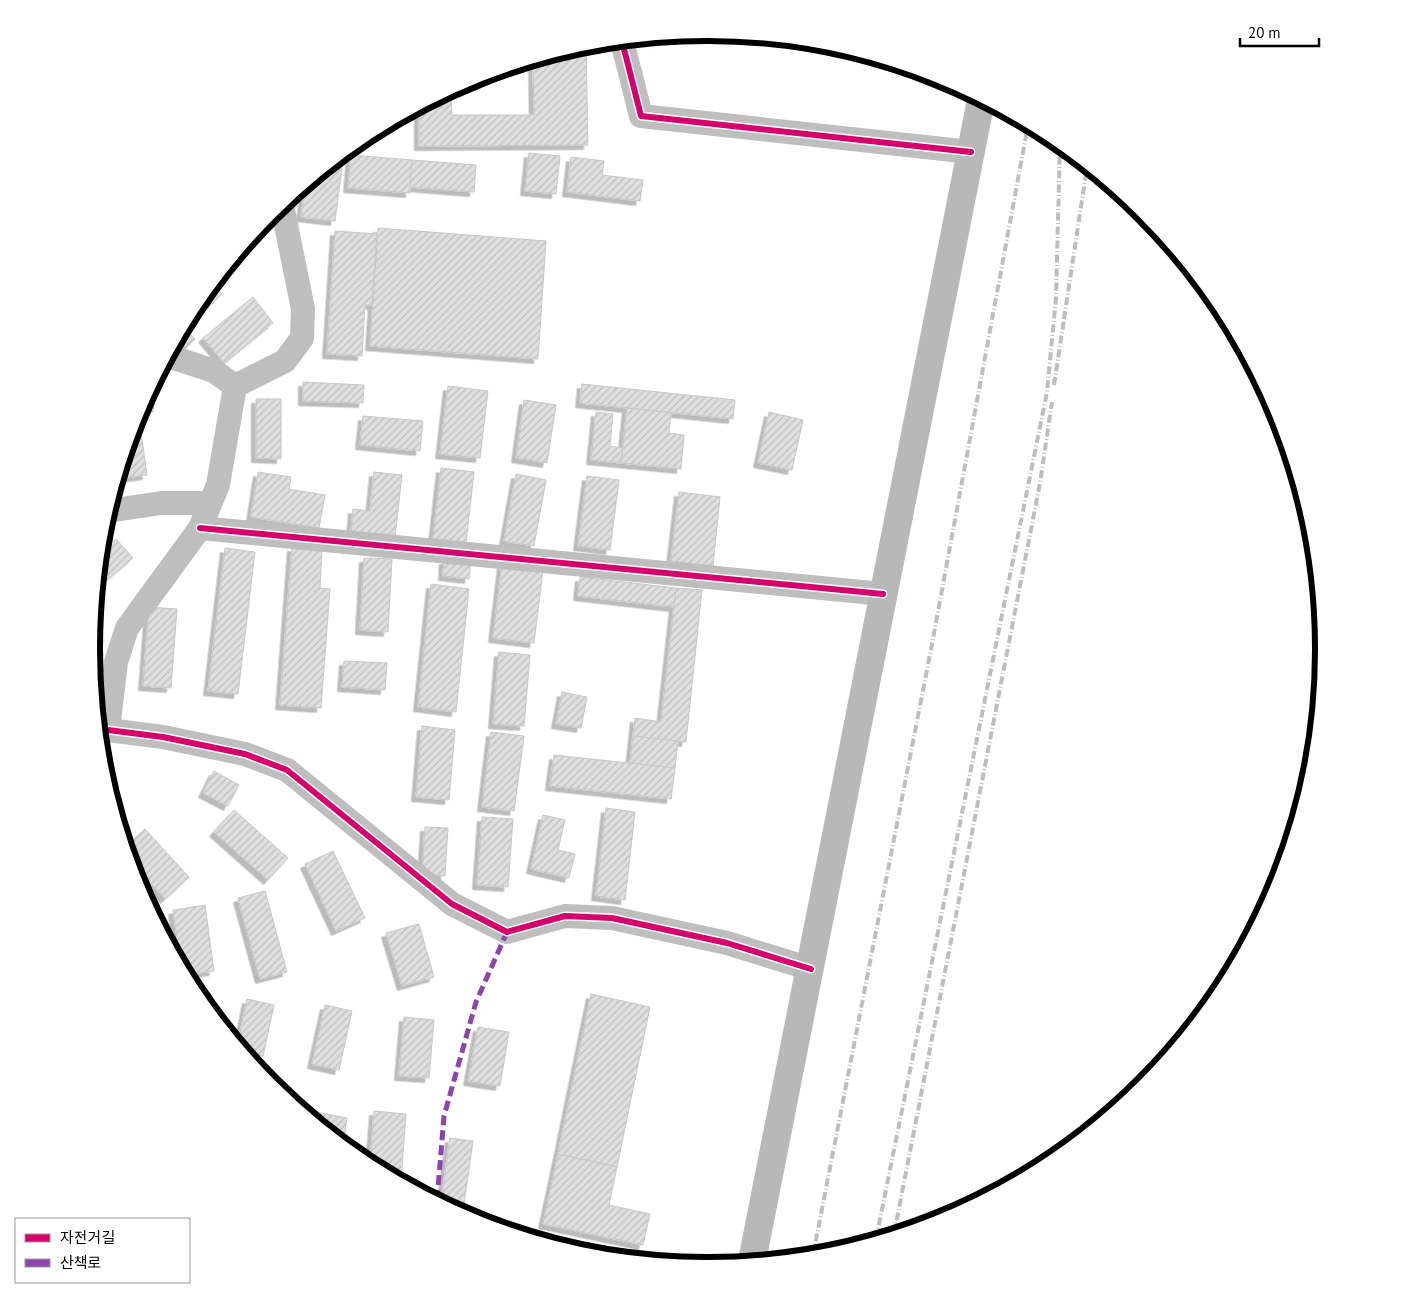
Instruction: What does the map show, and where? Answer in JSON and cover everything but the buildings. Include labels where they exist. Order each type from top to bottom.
[{"type":"main road","points":[[753,1255],[812,969],[883,594],[980,106]]},
{"type":"street","points":[[623,47],[641,116],[971,152]]},
{"type":"street","points":[[235,386],[285,361],[302,338],[303,309],[284,214]]},
{"type":"street","points":[[174,358],[214,371],[235,386]]},
{"type":"street","points":[[105,726],[116,662],[127,628],[200,528],[218,485],[235,386]]},
{"type":"street","points":[[116,509],[160,503],[209,503]]},
{"type":"street","points":[[200,528],[883,594]]},
{"type":"street","points":[[105,731],[163,737],[245,754],[287,770],[452,904],[507,932],[565,916],[612,918],[726,943],[812,969]]},
{"type":"railway","points":[[815,1247],[932,644],[1027,133]]},
{"type":"railway","points":[[877,1232],[1047,392],[1056,298],[1060,155]]},
{"type":"railway","points":[[1064,319],[1086,174]]},
{"type":"railway","points":[[1054,385],[1065,313]]},
{"type":"railway","points":[[895,1226],[1040,483],[1052,402]]},
{"type":"marked path","points":[[438,1193],[444,1116],[476,1002],[507,932]]},
{"type":"cycle path","points":[[623,47],[641,116],[971,152]]},
{"type":"cycle path","points":[[200,528],[883,594]]},
{"type":"cycle path","points":[[105,730],[163,737],[245,754],[287,770],[452,904],[507,932],[565,916],[612,918],[727,943],[811,969]]}]
